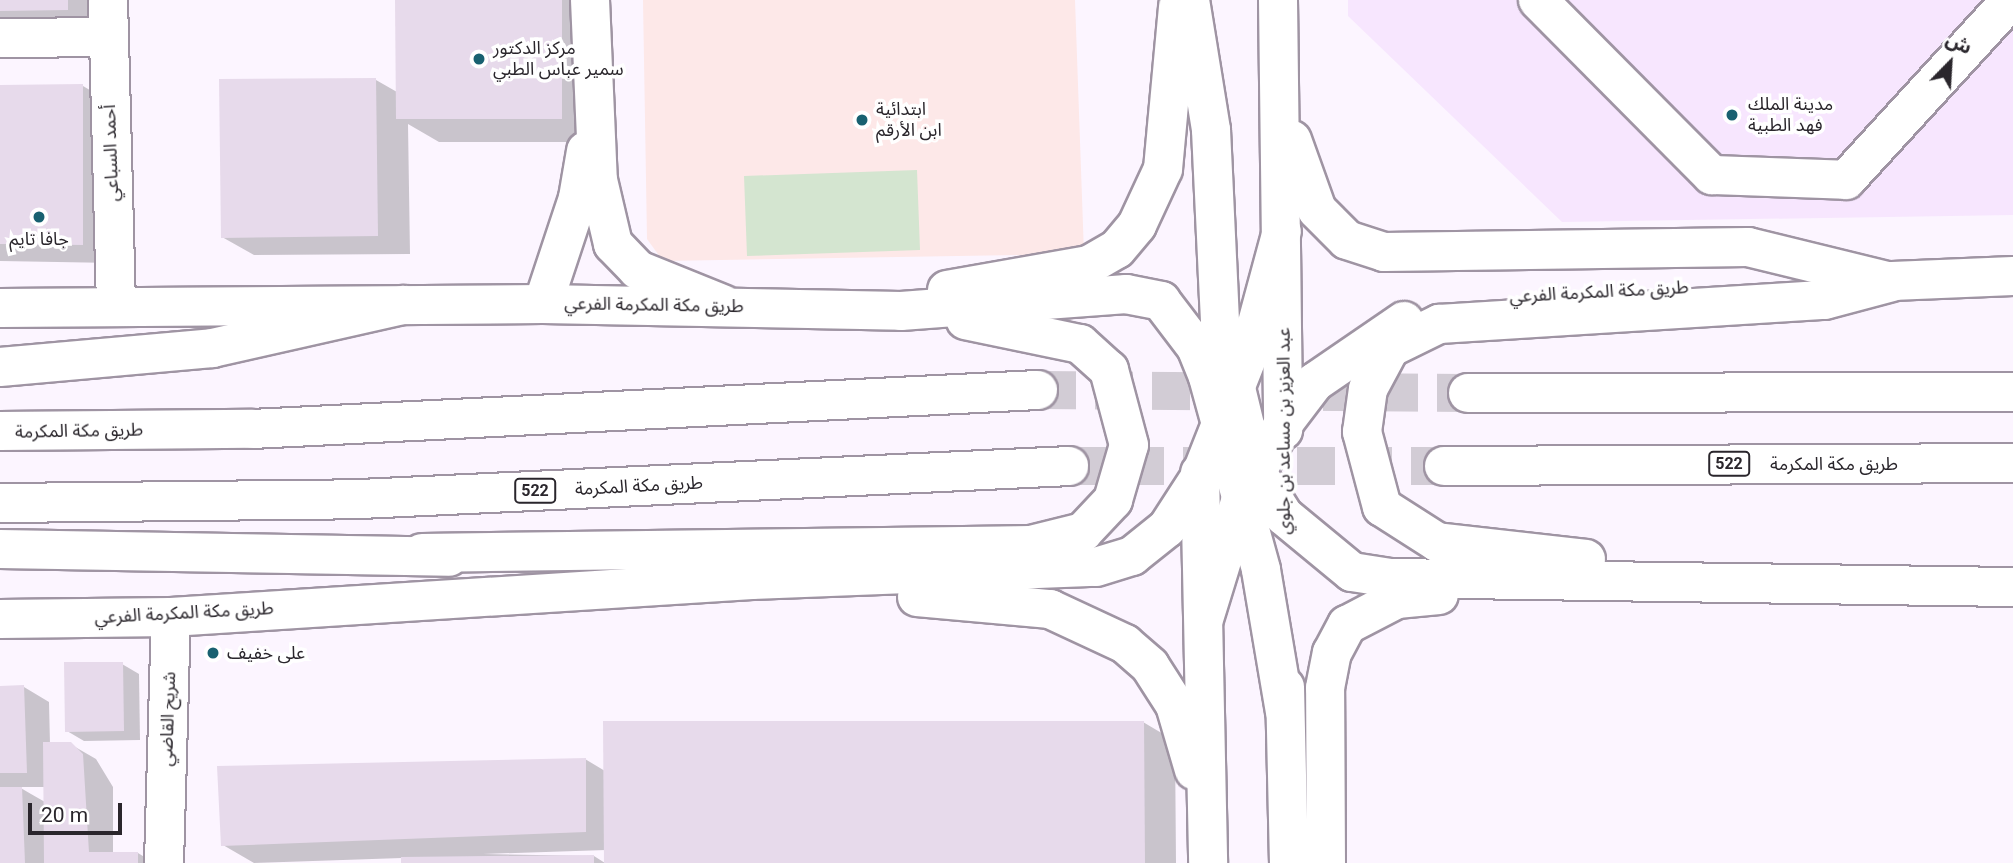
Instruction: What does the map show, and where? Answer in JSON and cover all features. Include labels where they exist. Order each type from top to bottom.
[{"type":"main road","points":[[590,0],[598,180],[613,244],[638,270],[723,305]]},
{"type":"main road","points":[[901,311],[967,282],[1089,265],[1117,249],[1155,196],[1163,169],[1179,0]]},
{"type":"main road","points":[[1187,0],[1208,863]]},
{"type":"main road","name":"طريق مكة المكرمة الفرعي","points":[[1187,0],[1211,130],[1220,322],[1236,388],[1248,487],[1285,712]]},
{"type":"main road","name":"عبد العزيز بن مساعد بن جلوي","points":[[1278,0],[1282,111],[1285,712],[1289,863]]},
{"type":"main road","points":[[1538,0],[1712,175],[1846,180],[2011,0]]},
{"type":"main road","points":[[0,38],[107,18]]},
{"type":"main road","name":"أحمد السباعي","points":[[107,18],[116,305]]},
{"type":"main road","points":[[543,304],[578,198],[592,44]]},
{"type":"main road","points":[[1282,111],[1317,210],[1348,240],[1384,252],[1748,247],[1892,282]]},
{"type":"main road","name":"طريق مكة المكرمة الفرعي","points":[[0,619],[171,617],[752,580],[1096,568],[1132,556],[1167,528],[1200,477],[1221,431],[1236,388],[1282,231]]},
{"type":"main road","name":"طريق مكة المكرمة الفرعي","points":[[1204,619],[1248,487],[1283,424],[1325,374],[1376,336],[1443,302],[1790,281],[1892,282],[2013,276]]},
{"type":"main road","points":[[1766,583],[1437,542],[1382,507],[1362,432],[1368,389],[1390,348],[1439,324],[1825,300],[1892,282]]},
{"type":"main road","name":"طريق مكة المكرمة الفرعي","points":[[0,308],[116,305],[543,304],[723,305],[901,311],[1126,294],[1161,301],[1196,347],[1221,431],[1248,487],[1352,572],[1391,578],[2013,587]]},
{"type":"main road","points":[[0,367],[212,348],[404,305]]},
{"type":"main road","points":[[0,549],[422,553],[1031,545],[1083,532],[1113,500],[1129,445],[1109,370],[1080,344],[901,311]]},
{"type":"main road","name":"طريق مكة المكرمة","points":[[0,431],[252,429],[1038,390]]},
{"type":"main road","points":[[1468,393],[2013,392]]},
{"type":"main road","name":"طريق مكة المكرمة","points":[[1444,466],[2013,463]]},
{"type":"main road","name":"طريق مكة المكرمة","points":[[0,503],[360,499],[1069,466]]},
{"type":"main road","points":[[422,553],[651,586]]},
{"type":"main road","points":[[752,580],[1006,602],[1094,626],[1150,666],[1175,705],[1208,822]]},
{"type":"main road","points":[[1326,863],[1325,688],[1348,625],[1397,599],[1766,583]]},
{"type":"main road","name":"شريح القاضي","points":[[164,863],[171,617]]},
{"type":"shaded area","name":"ابتدائية ابن الأرقم","points":[[643,0],[1075,0],[1084,254],[663,261],[647,239]]},
{"type":"shaded area","name":"مدينة الملك فهد الطبية","points":[[1348,0],[2013,0],[2013,215],[1562,222],[1348,16]]},
{"type":"green space","points":[[917,170],[920,250],[747,256],[744,176]]},
{"type":"building","points":[[0,0],[68,0],[68,10],[0,11]]},
{"type":"building","name":"مركز الدكتور سمير عباس الطبي","points":[[395,0],[562,0],[562,119],[396,119]]},
{"type":"building","points":[[376,78],[378,236],[221,238],[219,79]]},
{"type":"building","points":[[83,84],[83,245],[0,244],[0,85]]},
{"type":"building","points":[[64,662],[123,662],[124,731],[65,732]]},
{"type":"building","points":[[24,685],[27,773],[0,773],[0,686]]},
{"type":"building","points":[[603,721],[1144,721],[1145,863],[604,863]]},
{"type":"building","points":[[43,742],[71,742],[83,754],[89,852],[138,852],[138,863],[44,863]]},
{"type":"building","points":[[586,758],[586,832],[221,846],[217,766]]},
{"type":"building","points":[[0,787],[22,787],[25,863],[0,863]]},
{"type":"building","points":[[594,855],[594,863],[401,863],[401,857]]},
{"type":"tunnel","points":[[1038,390],[1468,393]]},
{"type":"tunnel","points":[[1069,466],[1444,466]]},
{"type":"place","name":"مركز الدكتور سمير عباس الطبي","points":[[479,59]]},
{"type":"place","name":"مدينة الملك فهد الطبية","points":[[1732,115]]},
{"type":"place","name":"ابتدائية ابن الأرقم","points":[[862,120]]},
{"type":"place","name":"جافا تايم","points":[[39,217]]},
{"type":"place","name":"على خفيف","points":[[213,653]]}]
